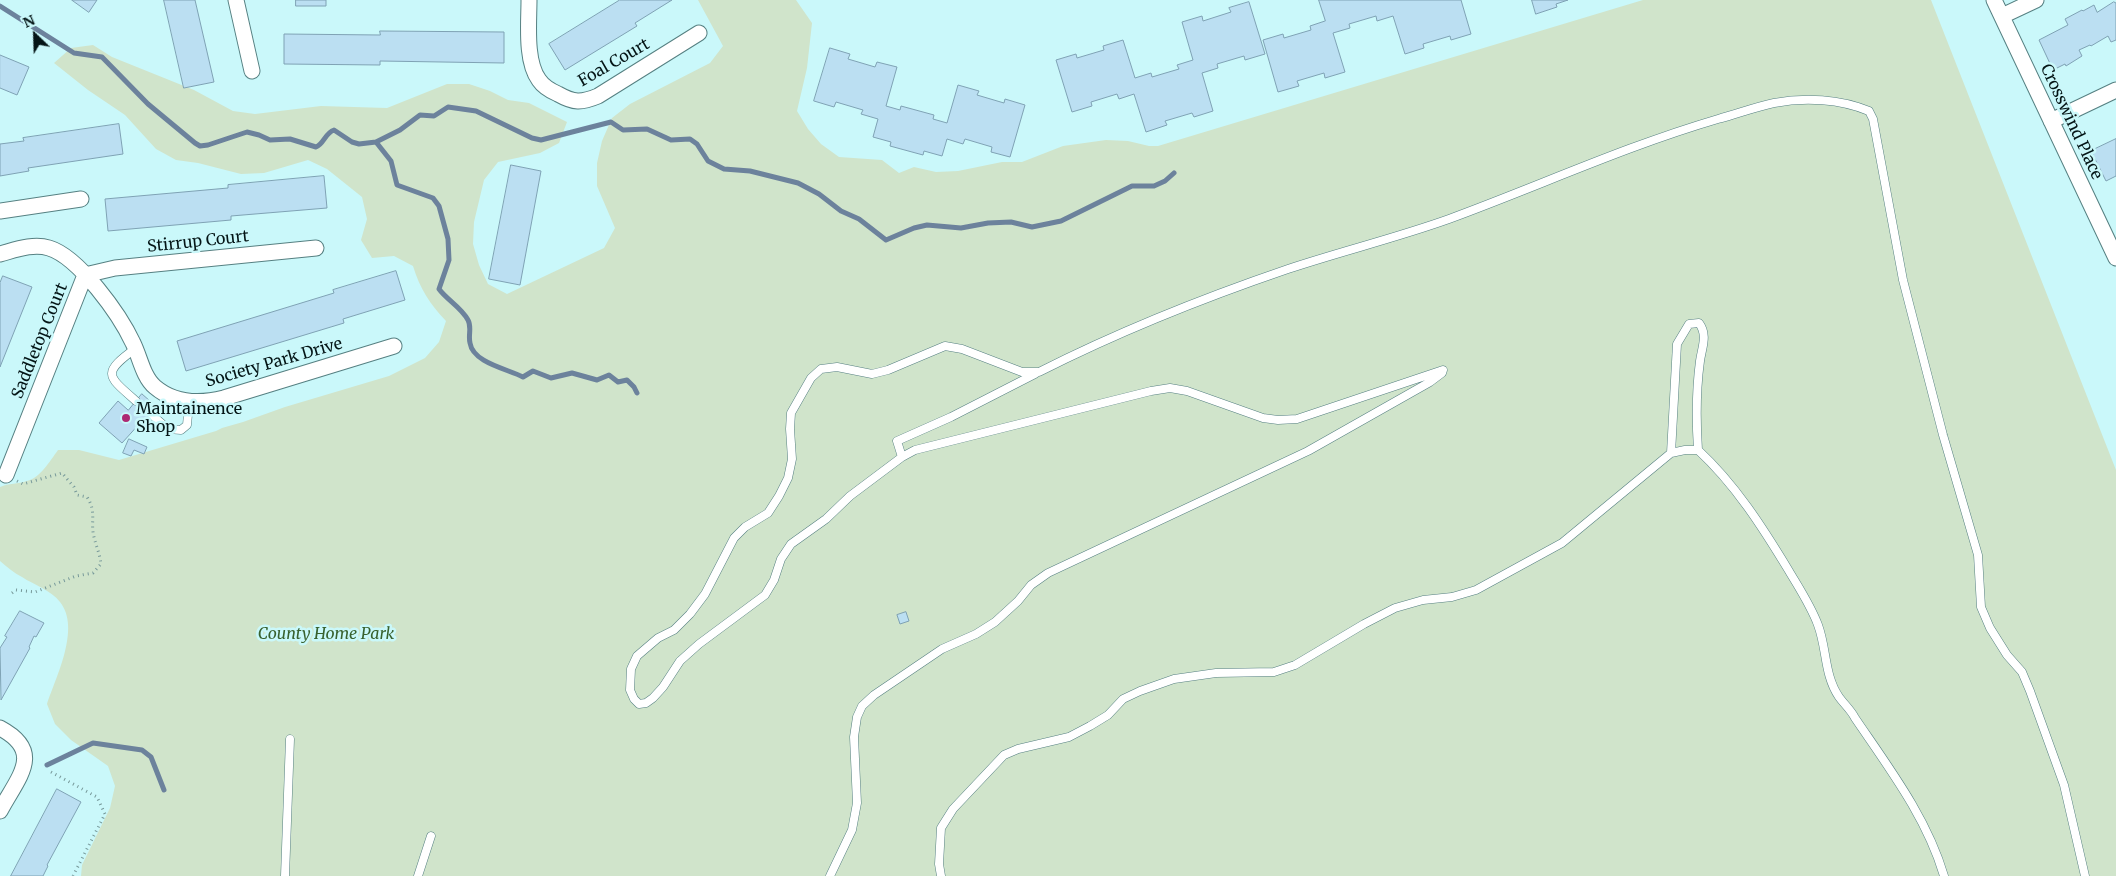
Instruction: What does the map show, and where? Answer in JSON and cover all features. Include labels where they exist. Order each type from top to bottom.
[{"type":"street","points":[[236,0],[252,71]]},
{"type":"street","name":"Foal Court","points":[[528,0],[529,48],[533,66],[539,80],[566,99],[582,102],[598,96],[699,33]]},
{"type":"street","name":"Crosswind Place","points":[[1994,0],[2116,258]]},
{"type":"street","points":[[2002,16],[2036,0]]},
{"type":"street","points":[[2051,121],[2116,90]]},
{"type":"street","points":[[0,211],[81,199]]},
{"type":"street","name":"Society Park Drive","points":[[0,254],[28,247],[48,248],[66,257],[85,276],[124,324],[136,348],[143,370],[154,387],[189,403],[207,402],[224,398],[394,346]]},
{"type":"street","name":"Stirrup Court","points":[[85,276],[115,268],[316,248]]},
{"type":"street","name":"Saddletop Court","points":[[6,475],[85,276]]},
{"type":"street","points":[[0,728],[13,735],[23,745],[26,759],[22,771],[0,811]]},
{"type":"lane","points":[[902,457],[897,442],[1151,319],[1212,296],[1290,269],[1418,230],[1479,208],[1628,148],[1678,131],[1775,103],[1835,101],[1869,111],[1873,120],[1903,280],[1943,435],[1978,555],[1981,607],[1990,628],[2008,656],[2022,672],[2030,691],[2064,785],[2085,876]]},
{"type":"lane","points":[[1671,453],[1677,344],[1688,324],[1699,324],[1703,329],[1704,339],[1695,409],[1698,450],[1727,479],[1769,538],[1803,595],[1818,625],[1830,678],[1839,697],[1854,715],[1904,790],[1931,840],[1944,876]]},
{"type":"lane","points":[[830,876],[852,830],[857,803],[854,737],[862,706],[874,695],[942,649],[976,634],[995,622],[1018,601],[1031,585],[1048,573],[1308,451],[1430,382],[1442,374],[1443,370],[1297,419],[1278,420],[1263,418],[1187,391],[1170,388],[1151,391],[915,450],[902,457],[850,496],[826,519],[791,544],[781,560],[774,580],[764,594],[680,661],[664,687],[653,698],[646,703],[639,704],[634,699],[630,690],[631,669],[637,656],[658,638],[674,630],[690,614],[705,594],[734,538],[745,527],[768,513],[779,496],[788,478],[792,459],[790,429],[792,413],[811,378],[821,369],[837,367],[872,374],[888,370],[945,346],[962,349],[1022,372],[1039,372]]},
{"type":"lane","points":[[136,348],[116,362],[111,370],[111,377],[116,384],[136,401]]},
{"type":"lane","points":[[152,415],[168,429],[181,430],[187,425],[189,403]]},
{"type":"lane","points":[[941,876],[939,864],[941,828],[952,809],[1004,755],[1076,733],[1108,714],[1123,699],[1140,690],[1174,679],[1274,672],[1296,665],[1364,624],[1395,608],[1423,600],[1452,597],[1476,590],[1562,543],[1671,453],[1698,450]]},
{"type":"lane","points":[[285,876],[290,739]]},
{"type":"lane","points":[[418,876],[431,836]]},
{"type":"path","points":[[6,475],[23,484],[62,473],[78,495],[87,498],[92,506],[93,535],[99,551],[101,564],[93,573],[76,576],[36,592],[16,590],[12,593]]},
{"type":"path","points":[[51,772],[97,797],[105,814],[73,876]]},
{"type":"green space","name":"County Home Park","points":[[698,0],[796,0],[812,23],[807,68],[797,111],[808,129],[821,144],[839,157],[882,160],[899,173],[914,167],[936,172],[958,171],[1002,162],[1022,162],[1063,146],[1106,140],[1128,141],[1158,146],[1643,0],[1931,0],[2116,470],[2116,876],[81,876],[82,865],[110,808],[115,786],[108,766],[71,740],[55,724],[47,704],[65,653],[68,625],[66,613],[60,602],[52,594],[16,574],[0,561],[0,487],[32,479],[44,468],[58,450],[79,450],[119,460],[389,376],[425,358],[439,342],[446,321],[426,296],[413,266],[394,256],[372,258],[361,240],[367,219],[362,197],[327,169],[308,160],[264,173],[241,174],[198,163],[176,160],[156,149],[125,115],[88,90],[54,63],[71,48],[93,45],[112,57],[194,90],[233,111],[255,114],[321,106],[387,108],[447,84],[469,84],[508,100],[529,103],[567,122],[559,143],[540,153],[498,162],[484,180],[474,222],[473,244],[479,265],[488,284],[507,294],[604,248],[615,228],[597,186],[597,163],[602,141],[612,118],[630,104],[710,63],[723,46]]},
{"type":"building","points":[[72,0],[97,0],[89,12]]},
{"type":"building","points":[[164,0],[195,0],[214,82],[184,88]]},
{"type":"building","points":[[296,0],[326,0],[326,6],[296,6]]},
{"type":"building","points":[[620,0],[672,0],[635,23],[637,26],[565,70],[549,44]]},
{"type":"building","points":[[1319,0],[1461,0],[1471,34],[1451,40],[1450,36],[1423,44],[1424,48],[1405,54],[1393,16],[1377,21],[1376,16],[1349,24],[1350,28],[1333,33],[1345,72],[1325,78],[1324,73],[1297,81],[1299,86],[1278,92],[1263,40],[1283,34],[1284,38],[1311,30],[1310,26],[1325,21]]},
{"type":"building","points":[[1532,0],[1568,0],[1556,4],[1557,7],[1536,14]]},
{"type":"building","points":[[1249,2],[1265,54],[1245,60],[1244,56],[1217,64],[1218,68],[1202,73],[1213,111],[1194,117],[1192,113],[1165,121],[1167,125],[1146,132],[1134,94],[1119,99],[1117,94],[1091,102],[1092,106],[1072,112],[1056,60],[1076,54],[1077,58],[1104,50],[1103,46],[1123,40],[1135,78],[1151,73],[1152,77],[1179,69],[1177,65],[1193,60],[1182,22],[1202,16],[1203,21],[1231,12],[1229,8]]},
{"type":"building","points":[[2114,2],[2116,3],[2116,40],[2111,42],[2108,36],[2091,46],[2079,50],[2082,56],[2066,66],[2065,64],[2053,70],[2039,40],[2068,25],[2065,19],[2082,10],[2094,5],[2097,12]]},
{"type":"building","points":[[380,31],[504,32],[504,63],[380,61],[380,65],[284,64],[284,34],[380,35]]},
{"type":"building","points":[[830,48],[850,54],[848,59],[875,67],[877,62],[897,67],[886,106],[900,110],[901,106],[934,115],[933,119],[947,123],[958,85],[979,91],[977,95],[1004,103],[1005,99],[1025,105],[1010,157],[991,152],[992,147],[965,139],[963,144],[947,139],[942,156],[924,151],[923,155],[890,146],[891,142],[873,137],[878,119],[861,114],[863,110],[836,102],[834,107],[814,101]]},
{"type":"building","points":[[0,55],[29,67],[17,95],[0,88]]},
{"type":"building","points":[[119,124],[123,154],[28,168],[29,171],[0,176],[0,144],[24,141],[23,138]]},
{"type":"building","points":[[2116,139],[2116,176],[2106,181],[2091,151]]},
{"type":"building","points":[[511,165],[541,171],[520,285],[489,279]]},
{"type":"building","points":[[324,176],[327,208],[231,216],[231,220],[108,231],[105,199],[228,188],[228,185]]},
{"type":"building","points":[[396,271],[405,300],[343,319],[344,323],[186,371],[177,341],[334,293],[333,290]]},
{"type":"building","points":[[3,276],[32,287],[0,367],[0,283]]},
{"type":"building","name":"Maintainence Shop","points":[[142,394],[158,408],[144,424],[141,422],[122,443],[99,423],[118,401],[128,410]]},
{"type":"building","points":[[129,439],[147,447],[144,454],[134,450],[131,456],[123,453]]},
{"type":"building","points":[[20,611],[44,623],[36,637],[34,636],[30,648],[1,700],[0,648]]},
{"type":"building","points":[[906,612],[909,621],[900,624],[897,615]]},
{"type":"building","points":[[57,789],[81,802],[43,876],[11,876]]},
{"type":"waterway","points":[[0,6],[74,53],[102,57],[148,104],[200,146],[247,132],[270,140],[290,139],[316,147],[334,130],[352,142],[359,144],[376,142],[400,130],[420,115],[434,116],[448,107],[476,111],[532,138],[541,140],[611,122],[623,130],[647,129],[671,140],[690,139],[697,144],[708,161],[724,169],[750,171],[798,183],[819,194],[841,211],[859,219],[886,240],[914,228],[927,225],[961,228],[988,223],[1011,222],[1032,227],[1061,221],[1132,186],[1154,186],[1165,181],[1174,173]]},
{"type":"waterway","points":[[376,142],[391,161],[397,185],[433,198],[439,206],[448,239],[449,260],[439,289],[462,311],[468,320],[470,325],[470,343],[477,356],[523,377],[533,371],[551,378],[572,373],[597,380],[609,375],[618,382],[627,380],[637,393]]},
{"type":"waterway","points":[[47,765],[93,743],[142,750],[151,757],[164,790]]},
{"type":"place","name":"Maintainence Shop","points":[[126,418]]}]
